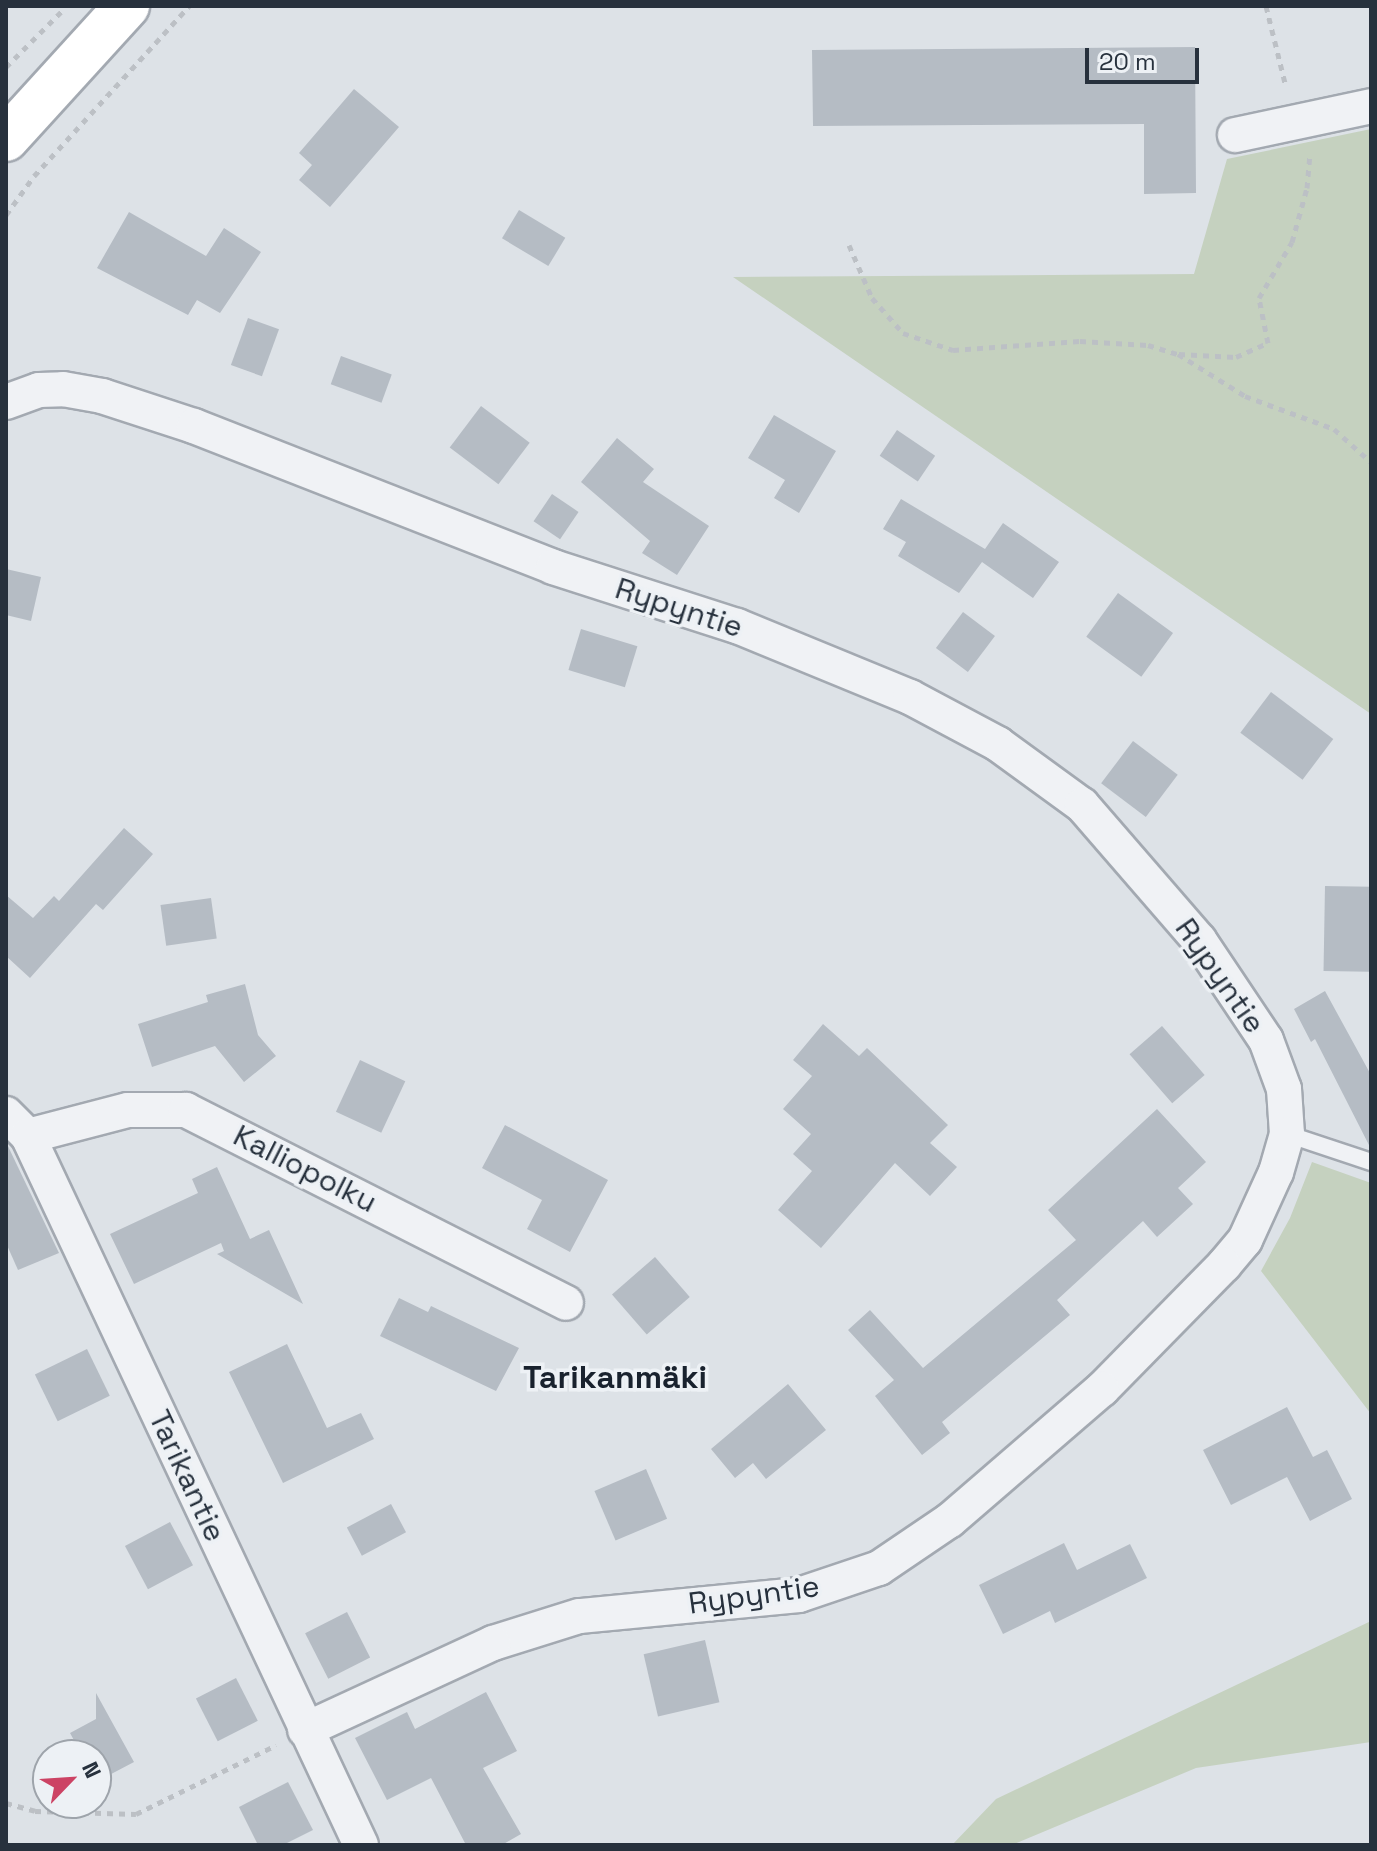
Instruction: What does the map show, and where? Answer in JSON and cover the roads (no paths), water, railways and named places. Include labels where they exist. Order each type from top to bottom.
[{"type":"main road","points":[[6,139],[127,6]]},
{"type":"street","points":[[1235,135],[1371,106]]},
{"type":"street","name":"Rypyntie","points":[[6,402],[39,390],[63,389],[102,396],[194,426],[553,567],[737,626],[910,697],[998,744],[1082,805],[1199,940],[1266,1040],[1284,1089],[1287,1134],[1262,1207],[1245,1240],[1224,1265],[1102,1389],[950,1520],[879,1568],[799,1595],[579,1616],[493,1643],[305,1730]]},
{"type":"street","name":"Kalliopolku","points":[[17,1125],[128,1110],[186,1110],[566,1303]]},
{"type":"street","name":"Tarikantie","points":[[17,1125],[361,1845]]},
{"type":"lane","points":[[1287,1134],[1371,1162]]},
{"type":"district","name":"Tarikanmäki","points":[[615,1377]]}]
